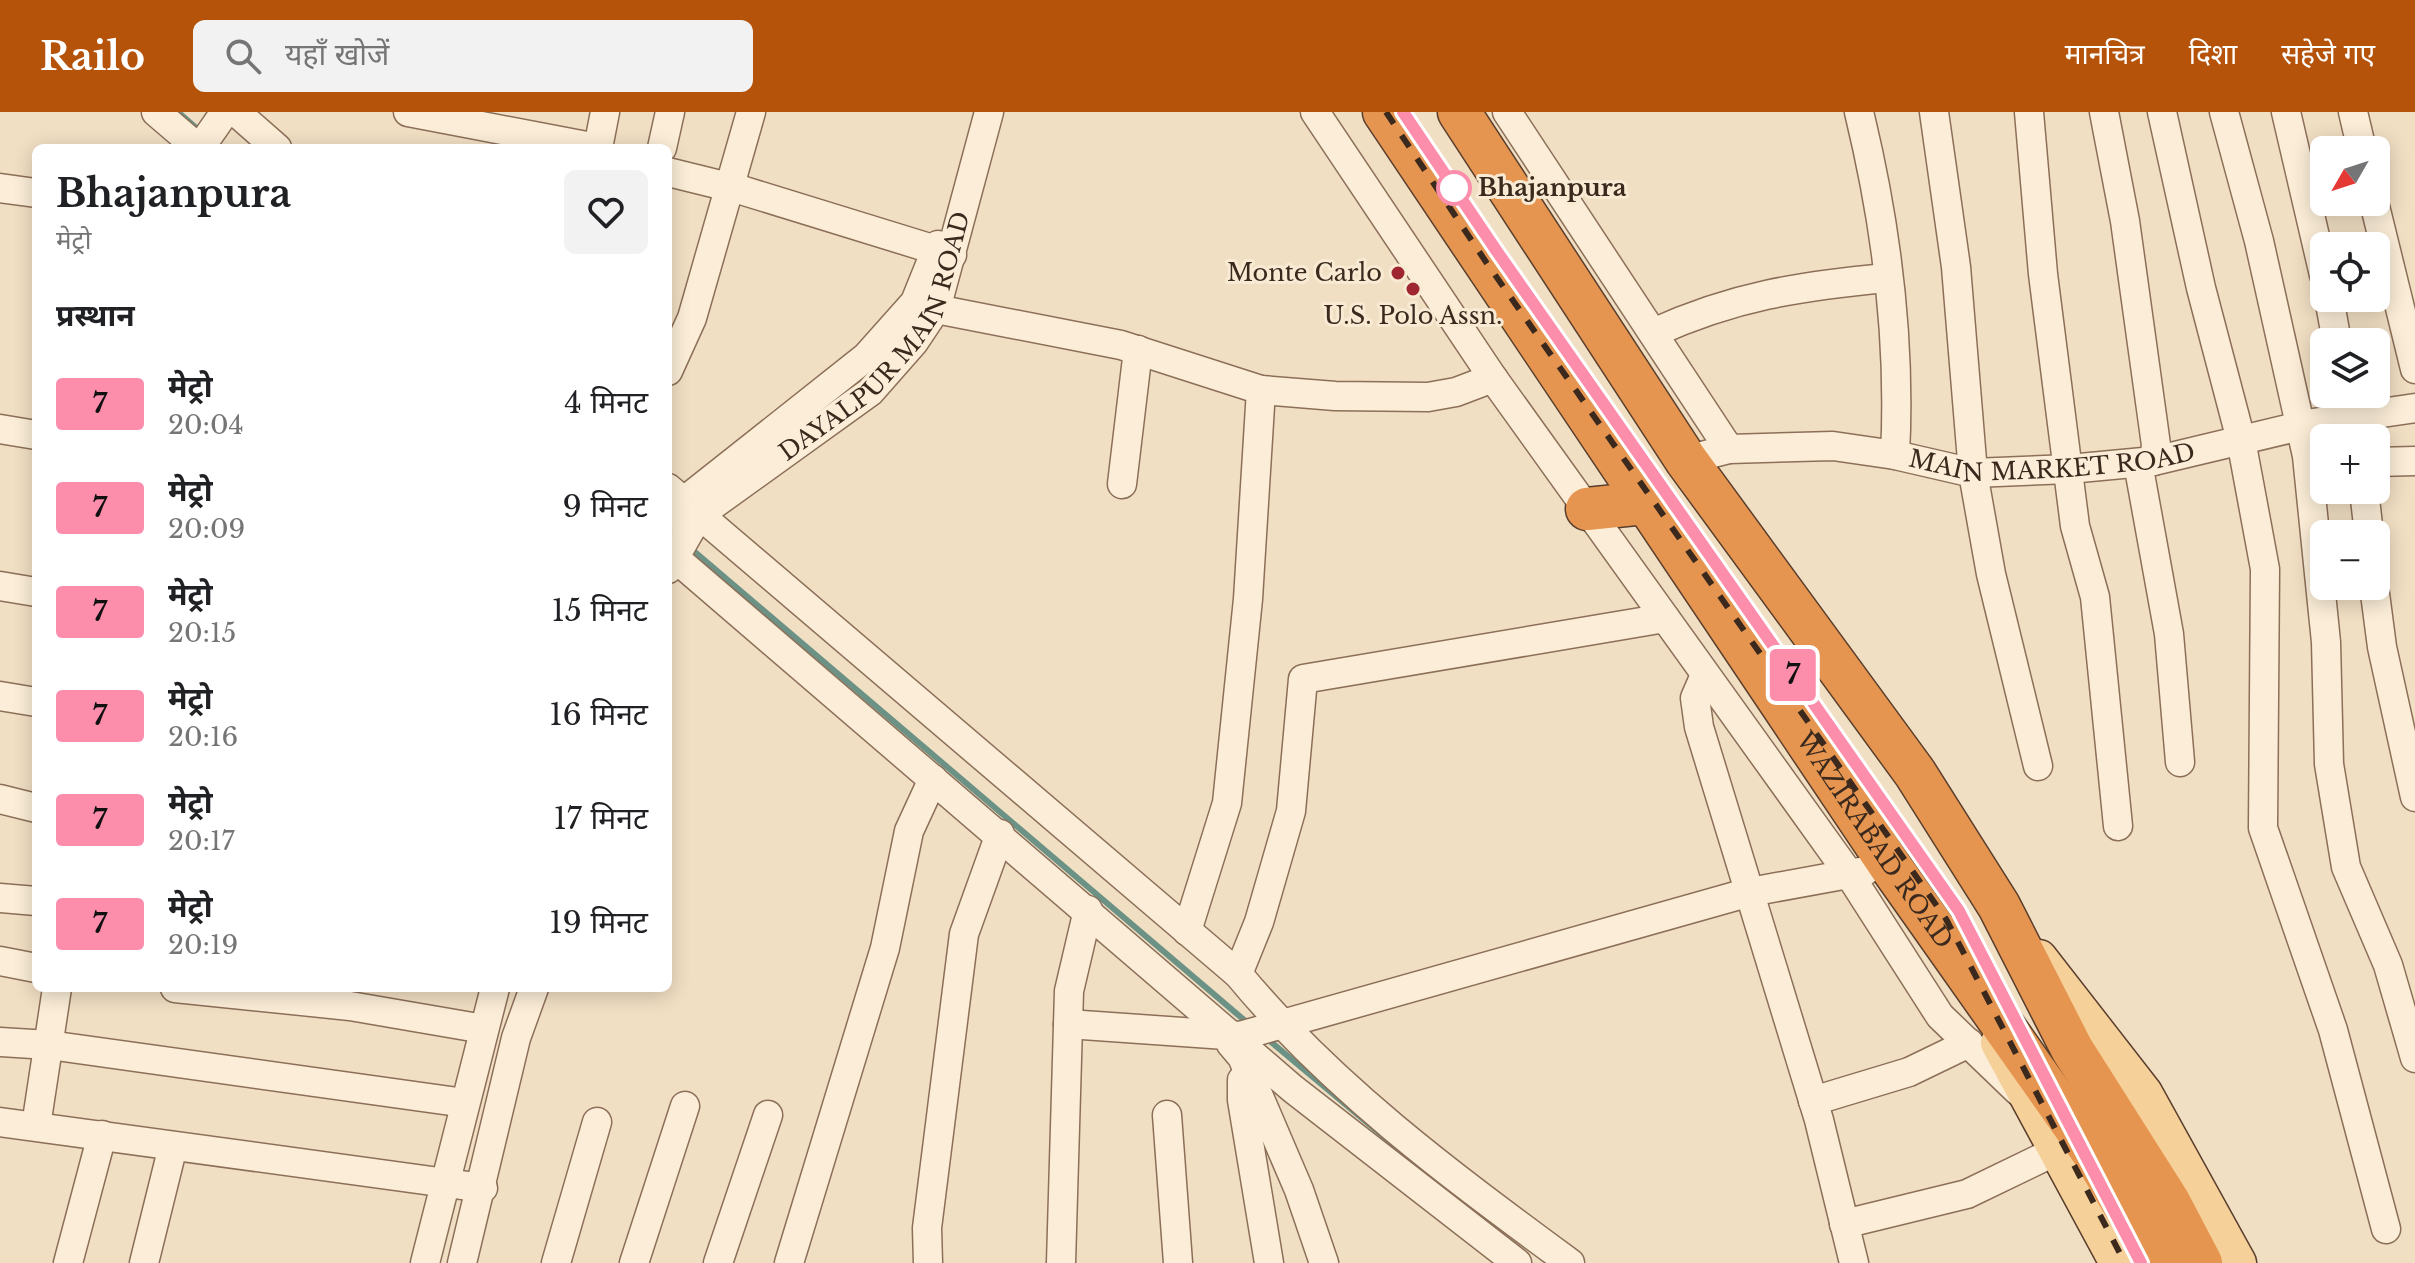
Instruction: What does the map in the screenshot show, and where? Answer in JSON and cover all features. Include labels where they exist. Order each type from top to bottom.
[{"type":"highway","name":"WAZIRABAD ROAD","points":[[1384,112],[1891,867],[2091,1145],[2158,1263]]},
{"type":"highway","name":"WAZIRABAD ROAD","points":[[1459,112],[1686,460],[1915,773],[1999,906],[2072,1049],[2091,1145],[2201,1263]]},
{"type":"highway","points":[[1587,509],[1645,503]]},
{"type":"main road","name":"WAZIRABAD ROAD","points":[[1999,906],[2144,1093],[2238,1263]]},
{"type":"main road","name":"WAZIRABAD ROAD","points":[[1964,971],[2027,1100],[2091,1145],[2118,1263]]},
{"type":"street","points":[[156,112],[263,144]]},
{"type":"street","points":[[408,112],[463,117],[577,144]]},
{"type":"street","points":[[595,144],[605,112]]},
{"type":"street","points":[[663,144],[670,112]]},
{"type":"street","points":[[672,362],[692,318],[732,188],[751,112]]},
{"type":"street","name":"DAYALPUR MAIN ROAD","points":[[678,527],[870,392],[914,342],[936,309],[972,112]]},
{"type":"street","name":"DAYALPUR MAIN ROAD","points":[[678,527],[866,357],[915,302],[945,253],[989,112]]},
{"type":"street","points":[[1315,112],[1493,378],[1849,874],[1940,1016],[2027,1100]]},
{"type":"street","points":[[1507,112],[1729,449]]},
{"type":"street","points":[[1859,112],[1880,196],[1898,395],[1895,455]]},
{"type":"street","points":[[1934,112],[1956,267],[1973,473],[1991,574],[2038,766]]},
{"type":"street","points":[[2029,112],[2043,274],[2075,526],[2095,597],[2118,826]]},
{"type":"street","points":[[2104,112],[2125,221],[2156,445],[2146,462],[2169,634],[2180,762]]},
{"type":"street","points":[[2162,112],[2201,288],[2241,440],[2265,569],[2263,828],[2333,1030],[2386,1229]]},
{"type":"street","points":[[2224,112],[2259,241],[2307,456],[2322,590],[2329,764],[2346,867],[2388,965],[2415,1058]]},
{"type":"street","points":[[2286,112],[2314,232]]},
{"type":"street","points":[[2353,112],[2359,136]]},
{"type":"street","points":[[672,173],[732,188],[945,253]]},
{"type":"street","points":[[0,188],[32,192]]},
{"type":"street","points":[[2377,216],[2415,369]]},
{"type":"street","points":[[1653,333],[1732,302],[1798,286],[1887,278]]},
{"type":"street","points":[[936,309],[1138,350],[1261,390],[1335,396],[1428,397],[1456,392],[1493,378]]},
{"type":"street","points":[[1122,484],[1138,350]]},
{"type":"street","points":[[1187,931],[1227,803],[1248,599],[1261,390]]},
{"type":"street","name":"MAIN MARKET ROAD","points":[[1686,460],[1729,449],[1833,446],[1895,455],[1973,473],[2069,469],[2146,462],[2352,416],[2415,408]]},
{"type":"street","points":[[0,429],[32,434]]},
{"type":"street","points":[[2390,462],[2415,461]]},
{"type":"street","points":[[678,527],[933,779],[1088,910],[1247,1037],[1419,1152],[1570,1263]]},
{"type":"street","points":[[678,527],[1238,974]]},
{"type":"street","points":[[0,586],[32,591]]},
{"type":"street","points":[[2376,600],[2382,647],[2415,797]]},
{"type":"street","points":[[1324,1263],[1247,1037],[1238,974],[1259,922],[1291,811],[1303,679],[1665,618]]},
{"type":"street","points":[[1705,675],[1695,698],[1699,727],[1813,1101],[1854,1263]]},
{"type":"street","points":[[0,696],[32,701]]},
{"type":"street","points":[[789,1263],[885,948],[909,831],[933,779]]},
{"type":"street","points":[[0,799],[32,807]]},
{"type":"street","points":[[928,1263],[927,1228],[964,934],[1000,834]]},
{"type":"street","points":[[1068,1024],[1247,1037],[1750,892],[1891,867]]},
{"type":"street","points":[[0,898],[32,901]]},
{"type":"street","points":[[1061,1263],[1069,991],[1088,910]]},
{"type":"street","points":[[0,961],[32,967]]},
{"type":"street","points":[[36,1126],[56,992]]},
{"type":"street","points":[[214,992],[350,1006],[484,1029]]},
{"type":"street","points":[[425,1263],[494,992]]},
{"type":"street","points":[[462,1263],[483,1188],[516,1038],[533,992]]},
{"type":"street","points":[[1247,1037],[1242,1100],[1269,1263]]},
{"type":"street","points":[[1247,1037],[1293,1089],[1517,1263]]},
{"type":"street","points":[[0,1042],[49,1045],[465,1103]]},
{"type":"street","points":[[1813,1101],[1909,1072],[1969,1043]]},
{"type":"street","points":[[634,1263],[685,1106]]},
{"type":"street","points":[[718,1263],[768,1115]]},
{"type":"street","points":[[1167,1115],[1178,1263]]},
{"type":"street","points":[[0,1122],[483,1188]]},
{"type":"street","points":[[556,1263],[597,1122]]},
{"type":"street","points":[[68,1263],[102,1135]]},
{"type":"street","points":[[1844,1224],[1967,1194],[2091,1145]]},
{"type":"street","points":[[144,1263],[173,1146]]},
{"type":"waterway","points":[[178,112],[202,133]]},
{"type":"waterway","points":[[689,547],[1250,1025]]},
{"type":"waterway","points":[[1265,1037],[1431,1176]]},
{"type":"railway","points":[[1386,112],[1486,262],[1946,919],[2125,1263]]},
{"type":"railway","points":[[1403,112],[1498,253],[1959,911],[2141,1263]]},
{"type":"metro line","name":"7","points":[[1403,112],[1498,253],[1959,911],[2141,1263]]},
{"type":"place","name":"Bhajanpura","points":[[1454,188]]},
{"type":"place","name":"Monte Carlo","points":[[1398,273]]},
{"type":"place","name":"U.S. Polo Assn.","points":[[1413,289]]}]
